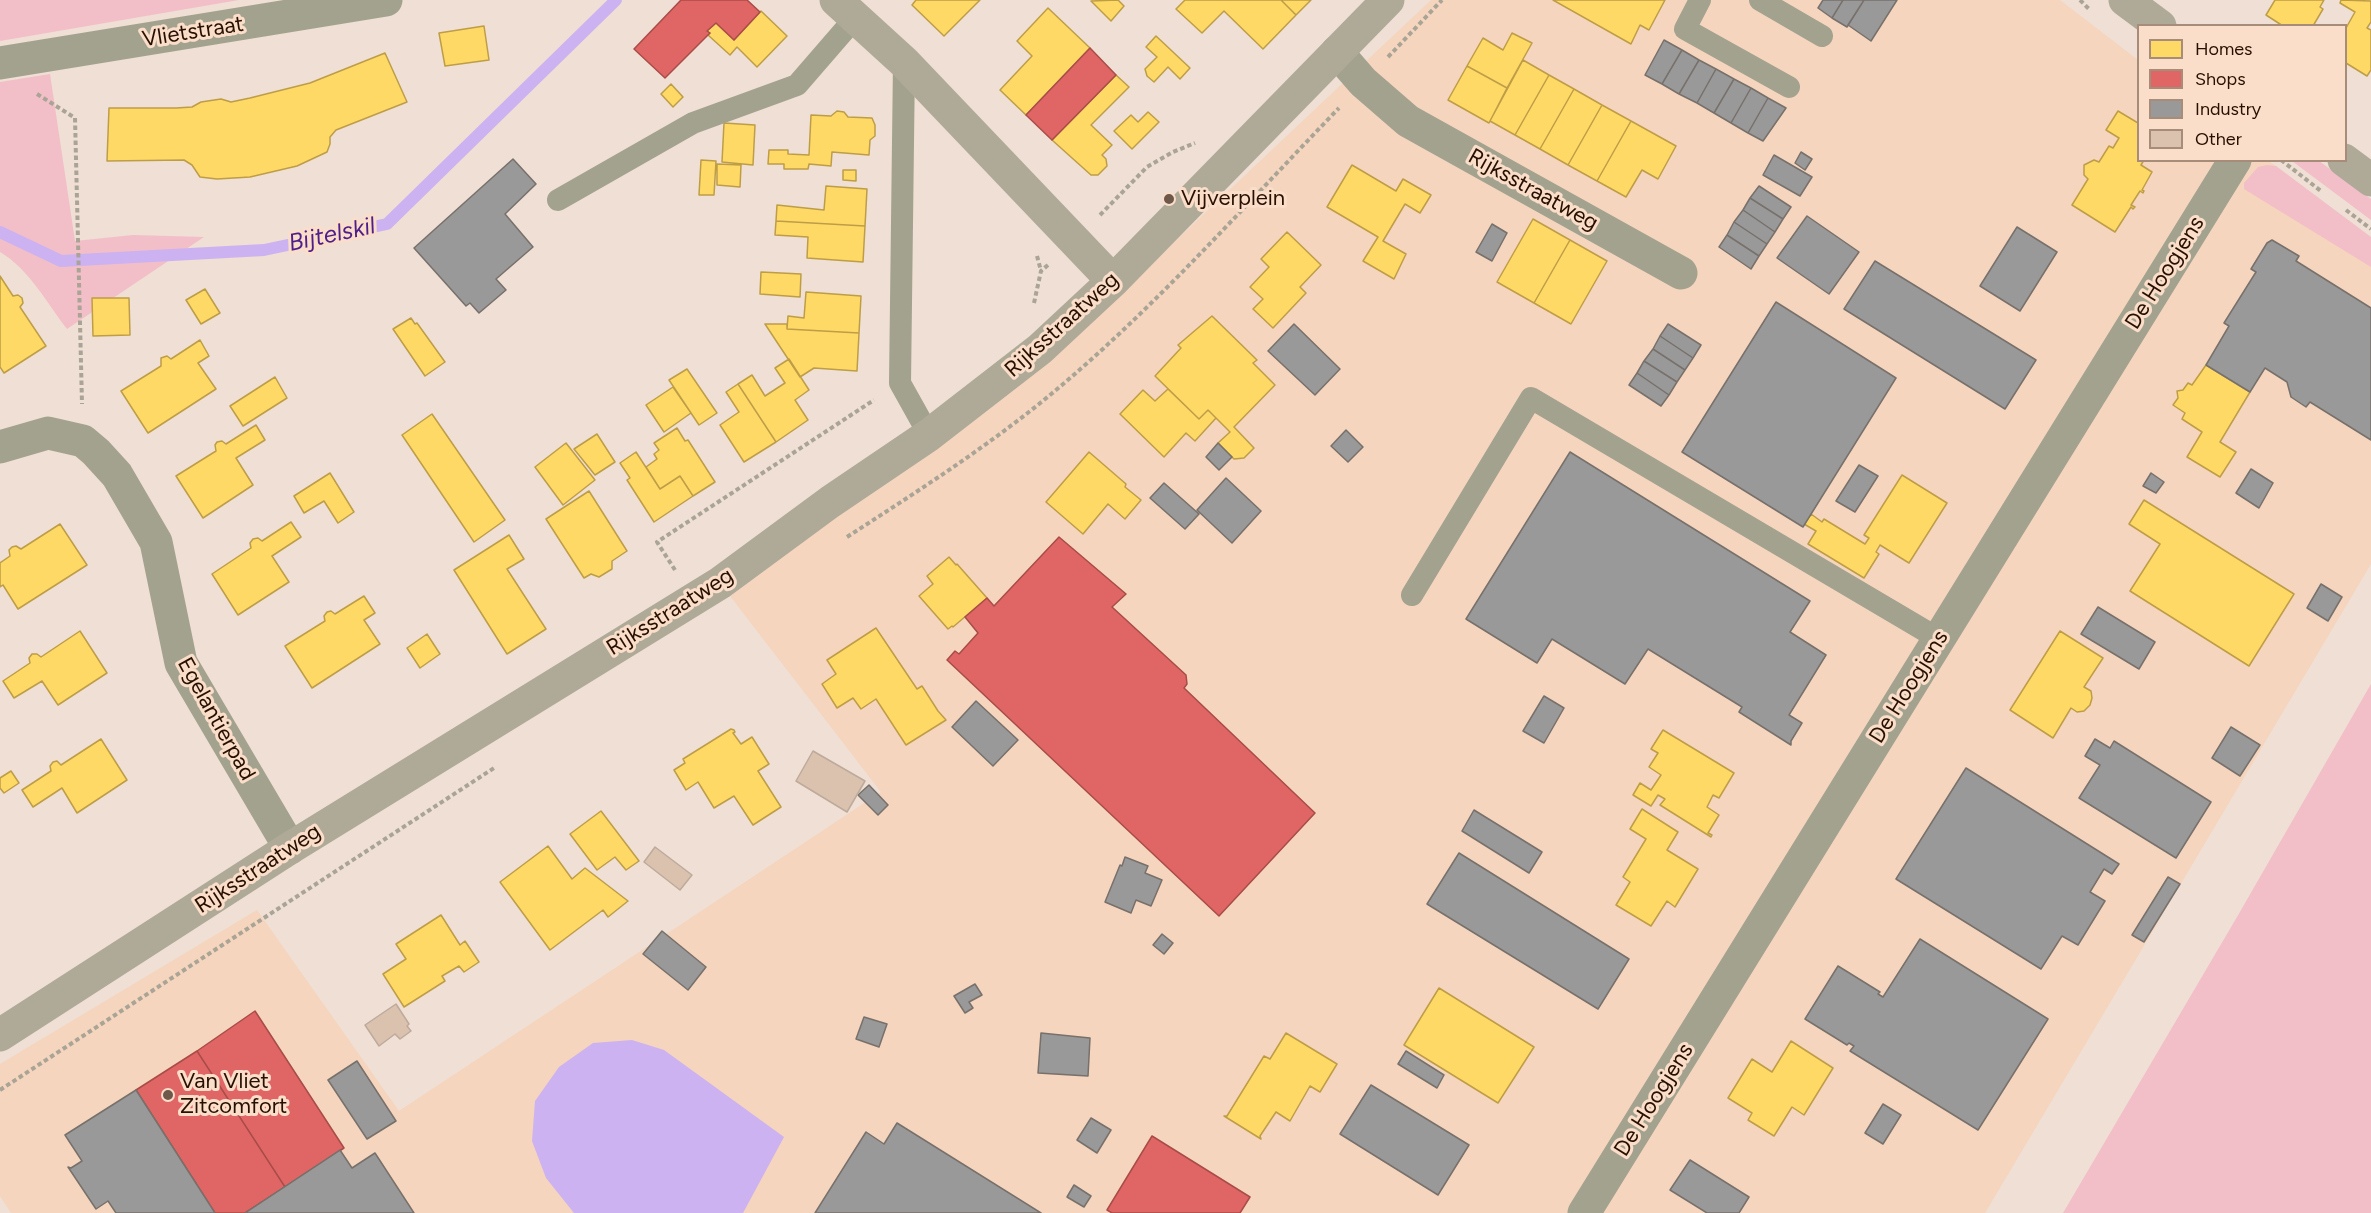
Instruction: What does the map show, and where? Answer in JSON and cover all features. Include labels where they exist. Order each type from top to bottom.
[{"type":"street","name":"Vlietstraat","points":[[0,63],[386,0]]},
{"type":"street","name":"Rijksstraatweg","points":[[0,1035],[290,849],[720,583],[830,502],[929,435],[1040,349],[1113,281],[1388,0]]},
{"type":"street","points":[[2125,0],[2157,24]]},
{"type":"street","points":[[845,9],[904,62],[1113,281]]},
{"type":"street","name":"Rijksstraatweg","points":[[1337,52],[1363,82],[1408,121],[1681,273]]},
{"type":"street","name":"De Hoogjens","points":[[1584,1213],[2234,162]]},
{"type":"street","points":[[2347,162],[2371,180]]},
{"type":"street","points":[[0,447],[48,433],[83,441]]},
{"type":"street","name":"Egelantierpad","points":[[83,441],[117,475],[156,542],[181,663],[290,849]]},
{"type":"lane","points":[[1700,0],[1685,29],[1789,87]]},
{"type":"lane","points":[[1760,0],[1822,36]]},
{"type":"lane","points":[[558,201],[693,123],[797,85],[845,9]]},
{"type":"lane","points":[[904,62],[900,383],[929,435]]},
{"type":"lane","points":[[1412,595],[1531,398],[1939,639]]},
{"type":"path","points":[[28,88],[75,118],[83,441]]},
{"type":"path","name":"Rijksstraatweg","points":[[1033,307],[1041,271],[1075,241],[1146,167],[1173,152],[1206,139]]},
{"type":"path","name":"Rijksstraatweg","points":[[678,574],[657,542],[900,383]]},
{"type":"shaded area","points":[[0,0],[239,0],[0,41]]},
{"type":"shaded area","points":[[1431,0],[2060,0],[2137,59],[2137,162],[2270,162],[2371,239],[2371,564],[1985,1213],[11,1213],[0,1196],[0,1064],[257,910],[399,1111],[881,792],[720,583],[1051,358]]},
{"type":"shaded area","points":[[50,74],[75,241],[133,235],[204,237],[67,329],[29,277],[0,252],[0,82]]},
{"type":"shaded area","points":[[2293,162],[2320,162],[2371,199],[2371,220]]},
{"type":"shaded area","points":[[2276,166],[2371,237],[2371,267],[2244,189],[2244,183],[2258,167]]},
{"type":"shaded area","points":[[2371,684],[2371,1213],[2063,1213],[2237,917]]},
{"type":"shaded area","points":[[632,1040],[664,1050],[784,1137],[743,1213],[574,1213],[546,1178],[532,1141],[535,1101],[559,1067],[593,1043]]},
{"type":"building: Homes","points":[[916,0],[980,0],[944,36],[912,5]]},
{"type":"building: Homes","points":[[1118,0],[1124,6],[1111,21],[1091,1]]},
{"type":"building: Homes","points":[[1185,0],[1281,0],[1296,15],[1263,49],[1224,11],[1202,33],[1176,9]]},
{"type":"building: Homes","points":[[1281,0],[1311,0],[1296,15]]},
{"type":"building: Homes","points":[[1553,0],[1665,0],[1649,30],[1640,25],[1631,44]]},
{"type":"building: Homes","points":[[2275,0],[2324,0],[2320,7],[2323,9],[2314,24],[2280,24],[2266,15]]},
{"type":"building: Homes","points":[[2341,0],[2371,1],[2371,22],[2367,28],[2371,30],[2371,70],[2367,76],[2347,64],[2347,26],[2355,12],[2340,3]]},
{"type":"building: Homes","points":[[1048,8],[1090,48],[1026,115],[1000,90],[1032,56],[1017,41]]},
{"type":"building: Homes","points":[[761,11],[787,36],[757,67],[737,47],[730,55],[708,35],[710,33],[707,31],[716,23],[734,40]]},
{"type":"building: Homes","points":[[484,26],[489,60],[445,66],[439,33]]},
{"type":"building: Homes","points":[[1512,33],[1532,43],[1507,88],[1467,66],[1483,38],[1503,50]]},
{"type":"building: Homes","points":[[1156,36],[1190,68],[1180,79],[1168,67],[1154,82],[1147,76],[1145,69],[1157,57],[1146,47]]},
{"type":"building: Homes","points":[[385,53],[407,102],[336,130],[330,137],[327,152],[297,166],[250,177],[217,179],[200,177],[192,165],[184,160],[107,161],[109,108],[192,107],[201,102],[221,99],[231,102],[310,83]]},
{"type":"building: Homes","points":[[1523,60],[1549,75],[1515,135],[1490,121]]},
{"type":"building: Homes","points":[[1467,66],[1507,88],[1489,123],[1448,100]]},
{"type":"building: Homes","points":[[1116,75],[1129,87],[1091,125],[1112,145],[1102,155],[1106,159],[1107,166],[1098,175],[1091,175],[1052,140]]},
{"type":"building: Homes","points":[[1549,75],[1574,89],[1540,149],[1515,135]]},
{"type":"building: Homes","points":[[671,84],[683,97],[673,107],[661,94]]},
{"type":"building: Homes","points":[[1574,89],[1602,105],[1568,165],[1540,149]]},
{"type":"building: Homes","points":[[1602,105],[1631,121],[1597,181],[1568,165]]},
{"type":"building: Homes","points":[[837,111],[844,112],[848,117],[872,118],[875,125],[875,136],[870,140],[869,155],[832,152],[831,166],[809,164],[808,169],[784,169],[784,164],[768,164],[769,150],[788,150],[788,154],[809,155],[811,115],[831,116]]},
{"type":"building: Homes","points":[[2118,111],[2137,122],[2137,162],[2143,162],[2141,165],[2152,172],[2142,190],[2143,193],[2140,191],[2131,205],[2135,207],[2133,209],[2131,207],[2115,232],[2072,205],[2088,179],[2084,175],[2084,165],[2094,160],[2099,162],[2109,146],[2113,148],[2119,138],[2106,130]]},
{"type":"building: Homes","points":[[1148,112],[1159,122],[1132,149],[1114,131],[1131,115],[1138,122]]},
{"type":"building: Homes","points":[[1631,121],[1676,146],[1658,179],[1642,170],[1626,197],[1597,181]]},
{"type":"building: Homes","points":[[724,123],[755,125],[753,165],[722,162]]},
{"type":"building: Homes","points":[[701,160],[716,161],[714,195],[699,195]]},
{"type":"building: Homes","points":[[717,164],[741,165],[740,187],[717,185]]},
{"type":"building: Homes","points":[[1352,165],[1396,191],[1403,179],[1431,195],[1420,213],[1405,204],[1383,241],[1406,254],[1394,279],[1363,261],[1378,237],[1327,207]]},
{"type":"building: Homes","points":[[843,170],[856,170],[856,181],[843,180]]},
{"type":"building: Homes","points":[[826,186],[867,189],[865,226],[776,221],[777,205],[824,210]]},
{"type":"building: Homes","points":[[1533,219],[1570,240],[1534,303],[1497,282]]},
{"type":"building: Homes","points":[[776,221],[865,226],[863,262],[807,258],[808,237],[775,235]]},
{"type":"building: Homes","points":[[1287,232],[1321,265],[1300,287],[1306,293],[1273,328],[1253,309],[1263,299],[1250,287],[1269,267],[1261,259]]},
{"type":"building: Homes","points":[[1570,240],[1607,261],[1571,324],[1534,303]]},
{"type":"building: Homes","points":[[761,272],[801,274],[800,297],[760,294]]},
{"type":"building: Homes","points":[[0,276],[13,296],[18,295],[22,298],[23,303],[20,307],[46,346],[4,373],[0,367]]},
{"type":"building: Homes","points":[[205,289],[220,313],[201,324],[186,300]]},
{"type":"building: Homes","points":[[806,292],[861,296],[859,333],[787,329],[788,316],[804,318]]},
{"type":"building: Homes","points":[[92,298],[129,298],[130,335],[93,336]]},
{"type":"building: Homes","points":[[1212,316],[1257,360],[1253,363],[1275,385],[1234,427],[1254,448],[1244,458],[1234,459],[1218,443],[1230,432],[1208,410],[1199,419],[1155,376],[1181,348],[1178,345]]},
{"type":"building: Homes","points":[[411,318],[445,362],[425,376],[393,329]]},
{"type":"building: Homes","points":[[765,324],[787,324],[787,329],[859,333],[857,371],[814,368],[800,377]]},
{"type":"building: Homes","points":[[200,340],[209,356],[198,363],[216,389],[148,433],[121,391],[161,366],[161,358],[167,356],[171,359]]},
{"type":"building: Homes","points":[[789,359],[809,390],[795,400],[808,420],[776,442],[738,384],[752,375],[765,396],[785,383],[775,368]]},
{"type":"building: Homes","points":[[2206,365],[2250,392],[2220,442],[2236,452],[2220,477],[2187,457],[2202,432],[2182,419],[2185,413],[2173,405],[2178,398],[2177,391],[2183,390],[2188,383],[2192,385]]},
{"type":"building: Homes","points":[[687,369],[717,413],[699,425],[669,380]]},
{"type":"building: Homes","points":[[275,377],[287,398],[243,426],[230,406]]},
{"type":"building: Homes","points":[[738,384],[776,442],[744,462],[720,425],[739,412],[726,392]]},
{"type":"building: Homes","points":[[673,387],[691,413],[664,432],[646,405]]},
{"type":"building: Homes","points":[[1168,389],[1199,419],[1208,410],[1216,418],[1195,441],[1186,433],[1164,457],[1120,414],[1143,390],[1155,401]]},
{"type":"building: Homes","points":[[432,414],[505,520],[474,542],[402,435]]},
{"type":"building: Homes","points":[[256,425],[265,440],[236,458],[253,485],[203,518],[176,476],[216,451],[217,442],[222,441],[226,444]]},
{"type":"building: Homes","points":[[677,428],[685,441],[688,440],[715,482],[693,496],[680,476],[660,489],[646,467],[657,459],[654,454],[659,450],[654,443]]},
{"type":"building: Homes","points":[[597,434],[615,462],[595,475],[574,449]]},
{"type":"building: Homes","points":[[566,443],[595,480],[563,505],[535,467]]},
{"type":"building: Homes","points":[[636,452],[660,489],[680,476],[693,496],[654,522],[627,480],[630,478],[620,463]]},
{"type":"building: Homes","points":[[1089,452],[1141,500],[1125,519],[1108,504],[1083,534],[1046,502]]},
{"type":"building: Homes","points":[[330,473],[354,512],[338,523],[324,501],[304,513],[294,496]]},
{"type":"building: Homes","points":[[1902,475],[1947,503],[1909,563],[1880,545],[1876,552],[1879,554],[1864,578],[1808,544],[1816,531],[1804,524],[1811,514],[1822,522],[1824,519],[1865,544],[1869,538],[1864,535]]},
{"type":"building: Homes","points":[[589,491],[627,551],[612,561],[612,569],[599,577],[591,574],[584,578],[546,519]]},
{"type":"building: Homes","points":[[2144,500],[2294,594],[2249,666],[2130,591],[2160,544],[2129,524]]},
{"type":"building: Homes","points":[[291,522],[301,537],[272,556],[289,582],[238,615],[212,574],[251,548],[250,543],[253,539],[258,538],[262,541]]},
{"type":"building: Homes","points":[[60,524],[87,565],[18,609],[3,585],[0,587],[0,563],[10,556],[9,550],[12,547],[16,546],[21,549]]},
{"type":"building: Homes","points":[[509,535],[524,559],[507,569],[546,629],[507,654],[454,570]]},
{"type":"building: Homes","points":[[949,557],[987,598],[948,629],[919,596],[933,584],[927,576]]},
{"type":"building: Homes","points":[[364,596],[375,613],[364,620],[380,644],[312,688],[285,646],[325,621],[324,616],[327,612],[331,611],[335,614]]},
{"type":"building: Homes","points":[[876,628],[917,689],[922,686],[946,720],[906,745],[876,699],[861,709],[853,698],[837,708],[822,684],[836,674],[827,660]]},
{"type":"building: Homes","points":[[80,631],[107,673],[58,705],[42,681],[14,698],[3,681],[30,663],[29,658],[32,654],[41,657]]},
{"type":"building: Homes","points":[[2060,631],[2103,658],[2084,687],[2091,691],[2090,705],[2084,711],[2077,712],[2071,708],[2053,738],[2010,710]]},
{"type":"building: Homes","points":[[427,634],[440,654],[420,668],[407,648]]},
{"type":"building: Homes","points":[[731,729],[734,730],[733,733],[741,744],[752,737],[769,764],[758,771],[781,807],[753,825],[734,796],[714,808],[698,782],[686,790],[674,770],[685,763],[683,759]]},
{"type":"building: Homes","points":[[1663,730],[1734,773],[1719,798],[1713,795],[1707,807],[1719,815],[1708,833],[1712,835],[1711,837],[1660,805],[1665,799],[1658,795],[1651,806],[1633,795],[1640,783],[1651,790],[1661,775],[1649,767],[1658,753],[1651,749]]},
{"type":"building: Homes","points":[[101,739],[127,780],[77,813],[62,788],[33,807],[22,790],[51,771],[50,766],[53,762],[57,761],[61,765]]},
{"type":"building: Homes","points":[[11,771],[19,783],[4,793],[0,788],[0,778]]},
{"type":"building: Homes","points":[[1642,809],[1678,832],[1667,850],[1698,869],[1675,907],[1667,901],[1651,926],[1616,905],[1630,882],[1623,877],[1646,839],[1630,829]]},
{"type":"building: Homes","points":[[601,811],[639,861],[626,870],[615,857],[597,870],[570,834]]},
{"type":"building: Homes","points":[[548,846],[572,879],[585,868],[628,901],[608,917],[603,910],[550,950],[500,882]]},
{"type":"building: Homes","points":[[441,915],[460,945],[465,941],[479,962],[464,972],[459,966],[442,976],[445,981],[404,1007],[383,974],[406,959],[396,944]]},
{"type":"building: Homes","points":[[1439,988],[1534,1047],[1498,1103],[1404,1045]]},
{"type":"building: Homes","points":[[1286,1033],[1337,1064],[1320,1092],[1310,1086],[1290,1121],[1276,1112],[1260,1136],[1261,1139],[1224,1116],[1227,1116],[1264,1056],[1270,1059]]},
{"type":"building: Homes","points":[[1791,1041],[1833,1068],[1804,1115],[1792,1107],[1774,1136],[1748,1120],[1752,1113],[1728,1098],[1752,1059],[1772,1072]]},
{"type":"building: Shops","points":[[681,0],[747,0],[760,12],[734,40],[716,23],[707,31],[710,33],[665,78],[634,49]]},
{"type":"building: Shops","points":[[1090,48],[1116,75],[1052,140],[1026,115]]},
{"type":"building: Shops","points":[[1059,537],[1126,594],[1112,607],[1186,675],[1187,684],[1184,688],[1315,813],[1219,916],[947,660],[955,651],[959,654],[978,633],[965,617],[987,598],[994,606]]},
{"type":"building: Shops","points":[[255,1011],[344,1148],[285,1187],[197,1051]]},
{"type":"building: Shops","points":[[197,1051],[285,1187],[245,1213],[215,1213],[136,1090]]},
{"type":"building: Shops","points":[[1152,1136],[1250,1197],[1240,1213],[1112,1213],[1107,1210]]},
{"type":"building: Industry","points":[[1823,0],[1843,0],[1832,18],[1818,8]]},
{"type":"building: Industry","points":[[1843,0],[1864,0],[1847,27],[1832,18]]},
{"type":"building: Industry","points":[[1864,0],[1897,0],[1871,41],[1848,25]]},
{"type":"building: Industry","points":[[1664,40],[1682,50],[1662,84],[1645,75]]},
{"type":"building: Industry","points":[[1682,50],[1699,60],[1679,94],[1662,84]]},
{"type":"building: Industry","points":[[1699,60],[1716,69],[1697,103],[1679,94]]},
{"type":"building: Industry","points":[[1716,69],[1734,79],[1714,113],[1697,103]]},
{"type":"building: Industry","points":[[1734,79],[1751,88],[1731,123],[1714,113]]},
{"type":"building: Industry","points":[[1751,88],[1768,98],[1748,133],[1731,123]]},
{"type":"building: Industry","points":[[1768,98],[1786,108],[1763,141],[1748,133]]},
{"type":"building: Industry","points":[[1801,152],[1812,159],[1805,170],[1795,163]]},
{"type":"building: Industry","points":[[1774,155],[1812,177],[1800,196],[1763,175]]},
{"type":"building: Industry","points":[[513,159],[536,184],[505,214],[533,247],[496,279],[506,290],[479,313],[470,303],[466,306],[414,248]]},
{"type":"building: Industry","points":[[1759,186],[1791,207],[1783,219],[1750,198]]},
{"type":"building: Industry","points":[[1750,198],[1783,219],[1775,232],[1743,210]]},
{"type":"building: Industry","points":[[1743,210],[1775,232],[1767,244],[1734,222]]},
{"type":"building: Industry","points":[[1807,216],[1859,252],[1829,294],[1777,258]]},
{"type":"building: Industry","points":[[1734,222],[1767,244],[1759,256],[1727,235]]},
{"type":"building: Industry","points":[[1492,224],[1507,233],[1492,261],[1476,252]]},
{"type":"building: Industry","points":[[2017,227],[2057,252],[2020,311],[1980,286]]},
{"type":"building: Industry","points":[[1727,235],[1759,256],[1751,269],[1719,247]]},
{"type":"building: Industry","points":[[2272,240],[2299,256],[2296,261],[2371,308],[2371,440],[2310,402],[2306,407],[2291,397],[2287,382],[2265,368],[2250,392],[2206,365],[2229,326],[2224,323],[2256,272],[2251,269],[2267,243]]},
{"type":"building: Industry","points":[[1875,261],[2036,360],[2005,409],[1844,309]]},
{"type":"building: Industry","points":[[1776,302],[1896,378],[1803,527],[1682,452]]},
{"type":"building: Industry","points":[[1294,324],[1340,369],[1315,395],[1268,351]]},
{"type":"building: Industry","points":[[1668,324],[1701,345],[1693,358],[1660,336]]},
{"type":"building: Industry","points":[[1660,336],[1693,358],[1685,370],[1653,349]]},
{"type":"building: Industry","points":[[1653,349],[1685,370],[1677,382],[1644,361]]},
{"type":"building: Industry","points":[[1644,361],[1677,382],[1669,395],[1637,373]]},
{"type":"building: Industry","points":[[1637,373],[1669,395],[1661,406],[1629,385]]},
{"type":"building: Industry","points":[[1346,430],[1363,447],[1348,462],[1331,446]]},
{"type":"building: Industry","points":[[1218,443],[1232,457],[1219,470],[1206,457]]},
{"type":"building: Industry","points":[[1570,452],[1810,601],[1790,632],[1826,655],[1789,715],[1802,723],[1791,745],[1739,712],[1742,707],[1648,649],[1625,684],[1552,639],[1537,663],[1466,619]]},
{"type":"building: Industry","points":[[1859,465],[1878,476],[1855,512],[1836,501]]},
{"type":"building: Industry","points":[[2251,469],[2273,483],[2259,508],[2236,493]]},
{"type":"building: Industry","points":[[2151,473],[2164,482],[2156,493],[2143,486]]},
{"type":"building: Industry","points":[[1226,478],[1261,511],[1232,543],[1197,510]]},
{"type":"building: Industry","points":[[1164,483],[1199,514],[1185,529],[1150,498]]},
{"type":"building: Industry","points":[[2321,584],[2342,597],[2328,621],[2307,608]]},
{"type":"building: Industry","points":[[2098,607],[2155,642],[2139,669],[2081,634]]},
{"type":"building: Industry","points":[[1544,696],[1564,708],[1544,743],[1523,731]]},
{"type":"building: Industry","points":[[976,701],[1018,740],[993,766],[952,727]]},
{"type":"building: Industry","points":[[2231,727],[2260,745],[2240,776],[2212,758]]},
{"type":"building: Industry","points":[[2095,739],[2110,748],[2114,741],[2211,802],[2176,858],[2079,798],[2100,765],[2085,756]]},
{"type":"building: Industry","points":[[1966,768],[2119,864],[2112,874],[2104,869],[2090,892],[2105,901],[2078,945],[2062,936],[2041,969],[1896,879]]},
{"type":"building: Industry","points":[[869,785],[888,805],[878,815],[858,795]]},
{"type":"building: Industry","points":[[1474,810],[1542,852],[1529,873],[1462,831]]},
{"type":"building: Industry","points":[[1459,853],[1629,959],[1598,1009],[1427,904]]},
{"type":"building: Industry","points":[[1125,857],[1148,866],[1145,873],[1162,880],[1151,906],[1136,900],[1131,913],[1105,902]]},
{"type":"building: Industry","points":[[2168,877],[2180,884],[2144,942],[2132,935]]},
{"type":"building: Industry","points":[[662,931],[706,967],[688,990],[643,954]]},
{"type":"building: Industry","points":[[1162,934],[1173,943],[1164,954],[1153,945]]},
{"type":"building: Industry","points":[[1920,939],[2048,1019],[1978,1130],[1850,1051],[1854,1046],[1849,1043],[1847,1045],[1805,1019],[1838,966],[1880,992],[1878,994],[1883,997]]},
{"type":"building: Industry","points":[[975,984],[982,995],[969,1002],[973,1008],[965,1013],[954,996]]},
{"type":"building: Industry","points":[[864,1017],[887,1024],[879,1047],[856,1039]]},
{"type":"building: Industry","points":[[1041,1033],[1090,1038],[1088,1076],[1038,1073]]},
{"type":"building: Industry","points":[[1406,1051],[1444,1075],[1437,1088],[1398,1064]]},
{"type":"building: Industry","points":[[357,1061],[396,1121],[367,1139],[328,1080]]},
{"type":"building: Industry","points":[[1371,1085],[1469,1145],[1438,1195],[1340,1134]]},
{"type":"building: Industry","points":[[136,1090],[215,1213],[116,1213],[108,1201],[96,1209],[68,1167],[71,1168],[82,1161],[65,1135]]},
{"type":"building: Industry","points":[[1883,1104],[1901,1115],[1883,1144],[1865,1133]]},
{"type":"building: Industry","points":[[1091,1118],[1111,1130],[1097,1153],[1077,1140]]},
{"type":"building: Industry","points":[[897,1123],[1041,1213],[815,1213],[866,1132],[884,1144]]},
{"type":"building: Industry","points":[[340,1150],[352,1168],[375,1153],[414,1213],[245,1213]]},
{"type":"building: Industry","points":[[1690,1160],[1749,1197],[1739,1213],[1707,1213],[1670,1190]]},
{"type":"building: Industry","points":[[1074,1185],[1091,1196],[1084,1207],[1067,1197]]},
{"type":"building: Other","points":[[813,751],[865,781],[847,812],[796,781]]},
{"type":"building: Other","points":[[655,847],[692,875],[680,890],[644,862]]},
{"type":"building: Other","points":[[396,1004],[411,1031],[400,1039],[395,1034],[379,1046],[365,1025]]},
{"type":"waterway","name":"Bijtelskil","points":[[0,232],[61,261],[264,250],[387,224],[616,0]]},
{"type":"place","name":"Vijverplein","points":[[1169,199]]},
{"type":"place","name":"Van Vliet Zitcomfort","points":[[168,1095]]}]
